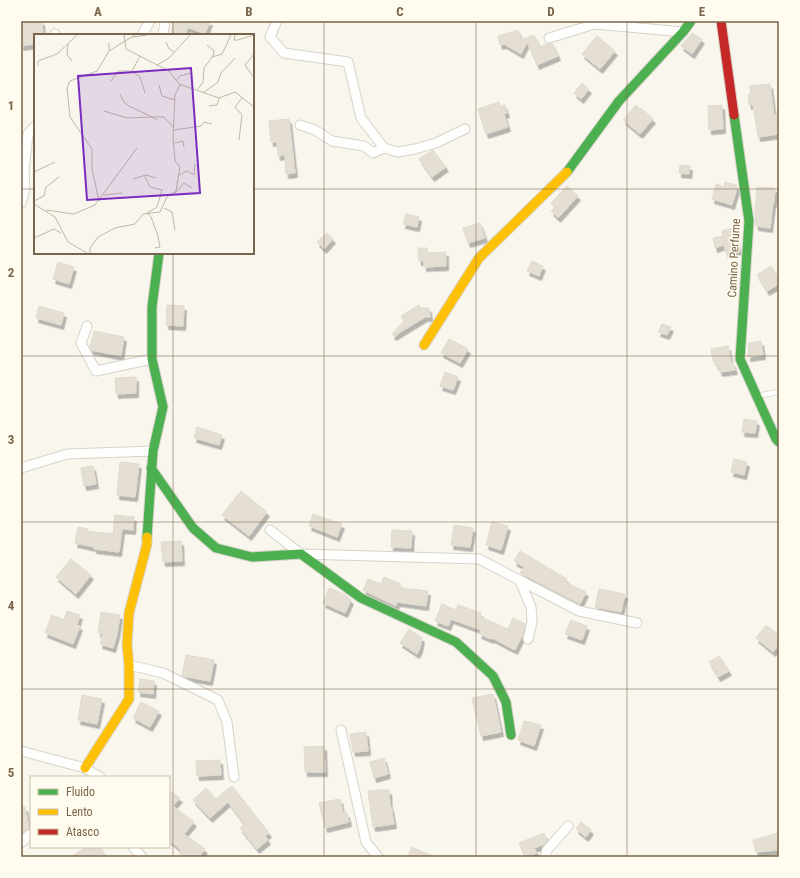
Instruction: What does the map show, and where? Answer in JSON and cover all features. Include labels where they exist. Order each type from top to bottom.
[{"type":"street","points":[[143,34],[150,21]]},
{"type":"street","points":[[163,34],[165,21]]},
{"type":"street","points":[[277,21],[270,37],[284,53],[348,62],[361,118],[384,148],[398,152],[416,149],[436,143],[465,129]]},
{"type":"street","points":[[424,345],[479,258],[564,176],[619,101],[683,32],[691,21]]},
{"type":"street","name":"Camino Perfume","points":[[721,21],[749,221],[740,359],[776,439],[779,442]]},
{"type":"street","points":[[549,38],[595,24],[683,32]]},
{"type":"street","points":[[559,34],[562,44]]},
{"type":"street","points":[[300,125],[315,130],[332,141],[364,146],[374,153],[384,148]]},
{"type":"street","points":[[21,203],[25,188],[24,171],[28,134],[34,127]]},
{"type":"street","points":[[85,768],[129,699],[129,665],[127,645],[129,613],[147,544],[151,468],[153,451],[163,407],[152,359],[152,307],[159,254]]},
{"type":"street","points":[[87,326],[81,343],[96,371],[152,359]]},
{"type":"street","points":[[21,468],[67,454],[153,451]]},
{"type":"street","points":[[151,468],[193,528],[216,548],[252,558],[301,554],[479,559],[579,612],[637,623]]},
{"type":"street","points":[[270,530],[361,598],[456,642],[493,676],[506,702],[511,735]]},
{"type":"street","points":[[520,581],[531,608],[532,622],[528,639]]},
{"type":"street","points":[[129,665],[163,673],[218,700],[227,722],[234,777]]},
{"type":"street","points":[[341,730],[366,842],[378,857]]},
{"type":"street","points":[[21,752],[85,768],[98,776]]},
{"type":"street","points":[[545,857],[548,850],[568,826]]},
{"type":"street","points":[[21,843],[27,836]]},
{"type":"street","points":[[134,848],[142,857]]},
{"type":"lane","points":[[757,396],[779,392]]},
{"type":"building","points":[[21,21],[42,21],[43,34],[34,34],[34,44],[21,46]]},
{"type":"building","points":[[173,21],[210,21],[205,34],[187,27],[186,34],[171,34]]},
{"type":"building","points":[[518,30],[521,40],[534,35],[540,47],[552,43],[558,56],[537,65],[527,42],[521,54],[504,44],[500,45],[498,36]]},
{"type":"building","points":[[692,33],[702,39],[692,54],[681,46]]},
{"type":"building","points":[[597,36],[615,51],[600,69],[582,54]]},
{"type":"building","points":[[582,83],[589,89],[581,99],[574,93]]},
{"type":"building","points":[[770,84],[774,115],[779,115],[779,134],[758,137],[753,104],[749,105],[748,95],[751,94],[750,86]]},
{"type":"building","points":[[499,102],[501,107],[504,104],[507,113],[504,114],[508,127],[486,134],[478,109]]},
{"type":"building","points":[[636,105],[653,119],[640,134],[623,120]]},
{"type":"building","points":[[722,105],[723,129],[709,130],[708,106]]},
{"type":"building","points":[[289,119],[295,173],[286,174],[285,155],[278,156],[277,142],[271,142],[269,121]]},
{"type":"building","points":[[433,150],[446,167],[432,177],[419,159]]},
{"type":"building","points":[[680,165],[690,166],[689,174],[679,173]]},
{"type":"building","points":[[725,182],[736,185],[737,188],[732,205],[712,199],[716,184],[724,187]]},
{"type":"building","points":[[567,186],[578,196],[558,218],[551,211],[555,207],[551,203]]},
{"type":"building","points":[[757,187],[775,188],[770,228],[756,226],[755,211]]},
{"type":"building","points":[[406,214],[419,217],[417,227],[403,224]]},
{"type":"building","points":[[480,223],[485,238],[468,243],[463,228]]},
{"type":"building","points":[[734,228],[739,250],[726,253],[724,245],[715,248],[713,238],[723,236],[722,231]]},
{"type":"building","points":[[327,233],[333,239],[324,249],[317,242]]},
{"type":"building","points":[[418,248],[427,248],[428,253],[446,252],[446,266],[424,267],[424,261],[419,261]]},
{"type":"building","points":[[532,261],[543,266],[539,276],[527,271]]},
{"type":"building","points":[[58,262],[74,267],[69,284],[53,279]]},
{"type":"building","points":[[771,266],[779,278],[779,284],[767,291],[757,275]]},
{"type":"building","points":[[167,305],[184,306],[183,326],[166,325]]},
{"type":"building","points":[[419,305],[421,308],[429,308],[430,317],[425,317],[394,336],[392,334],[404,321],[401,316]]},
{"type":"building","points":[[39,306],[64,313],[61,325],[36,318]]},
{"type":"building","points":[[662,324],[671,327],[667,335],[658,332]]},
{"type":"building","points":[[94,331],[124,337],[121,356],[91,350],[90,348]]},
{"type":"building","points":[[449,339],[468,349],[460,363],[441,353]]},
{"type":"building","points":[[761,341],[763,355],[748,357],[749,343]]},
{"type":"building","points":[[728,346],[731,362],[733,363],[735,370],[720,372],[718,366],[716,366],[715,360],[713,361],[711,349]]},
{"type":"building","points":[[445,372],[458,377],[453,390],[440,386]]},
{"type":"building","points":[[136,377],[136,393],[116,394],[115,378]]},
{"type":"building","points":[[744,419],[757,421],[755,433],[742,432]]},
{"type":"building","points":[[197,427],[222,435],[219,445],[194,438]]},
{"type":"building","points":[[734,459],[747,462],[744,475],[731,472]]},
{"type":"building","points":[[120,462],[139,464],[135,497],[117,495]]},
{"type":"building","points":[[93,466],[96,484],[84,486],[81,468]]},
{"type":"building","points":[[241,491],[267,512],[249,536],[222,515]]},
{"type":"building","points":[[313,514],[342,524],[337,537],[309,526]]},
{"type":"building","points":[[115,515],[134,517],[133,530],[122,529],[119,552],[94,549],[94,547],[75,543],[78,527],[88,529],[87,531],[113,534]]},
{"type":"building","points":[[492,522],[508,526],[501,550],[486,545]]},
{"type":"building","points":[[454,525],[473,528],[470,547],[451,545]]},
{"type":"building","points":[[392,530],[412,531],[411,548],[391,547]]},
{"type":"building","points":[[181,541],[182,561],[163,562],[161,542]]},
{"type":"building","points":[[520,551],[567,579],[565,582],[586,592],[580,604],[520,573],[524,567],[514,561]]},
{"type":"building","points":[[71,559],[91,575],[76,594],[56,577]]},
{"type":"building","points":[[384,577],[401,584],[399,588],[428,591],[426,606],[397,602],[396,606],[363,590],[368,579],[381,584]]},
{"type":"building","points":[[329,588],[344,594],[351,600],[345,613],[323,603]]},
{"type":"building","points":[[599,589],[625,594],[621,612],[595,607]]},
{"type":"building","points":[[442,604],[456,610],[458,605],[481,613],[480,617],[508,629],[513,618],[525,624],[523,634],[515,650],[492,638],[491,639],[479,634],[481,630],[451,619],[448,626],[435,621]]},
{"type":"building","points":[[67,611],[80,615],[77,625],[80,626],[73,644],[45,633],[52,615],[64,620]]},
{"type":"building","points":[[101,612],[120,615],[113,648],[100,644],[103,634],[98,633]]},
{"type":"building","points":[[571,620],[587,626],[582,640],[565,634]]},
{"type":"building","points":[[766,625],[779,635],[779,644],[773,652],[756,638]]},
{"type":"building","points":[[409,629],[422,638],[417,654],[400,643]]},
{"type":"building","points":[[186,655],[214,660],[210,681],[182,676]]},
{"type":"building","points":[[719,656],[729,671],[718,677],[709,662]]},
{"type":"building","points":[[140,679],[154,681],[153,694],[138,692]]},
{"type":"building","points":[[493,694],[501,732],[481,736],[472,698]]},
{"type":"building","points":[[82,695],[102,699],[97,724],[78,720]]},
{"type":"building","points":[[141,702],[159,711],[150,727],[133,718]]},
{"type":"building","points":[[524,721],[541,725],[534,746],[518,740]]},
{"type":"building","points":[[366,732],[368,751],[353,752],[350,734]]},
{"type":"building","points":[[324,746],[325,772],[305,772],[304,747]]},
{"type":"building","points":[[384,758],[388,774],[374,778],[370,762]]},
{"type":"building","points":[[220,760],[221,775],[197,776],[196,761]]},
{"type":"building","points":[[230,787],[233,787],[269,833],[265,836],[268,840],[257,849],[240,828],[245,825],[228,802],[210,818],[193,800],[206,788],[216,799]]},
{"type":"building","points":[[389,790],[390,807],[394,824],[373,827],[368,791]]},
{"type":"building","points":[[170,791],[180,798],[173,806],[194,822],[184,834],[205,849],[199,857],[185,857],[179,853],[181,850],[170,841]]},
{"type":"building","points":[[340,799],[343,813],[347,813],[349,822],[325,828],[319,803]]},
{"type":"building","points":[[21,807],[25,807],[29,829],[21,833]]},
{"type":"building","points":[[581,822],[591,830],[586,837],[576,829]]},
{"type":"building","points":[[544,833],[547,841],[545,844],[534,848],[537,853],[525,857],[519,843]]},
{"type":"building","points":[[779,833],[779,850],[756,852],[753,840]]},
{"type":"building","points":[[412,847],[435,857],[408,857]]},
{"type":"building","points":[[84,848],[101,848],[107,857],[71,857]]},
{"type":"traffic: fast","points":[[567,172],[619,101],[683,32],[691,21]]},
{"type":"traffic: fast","points":[[734,115],[749,221],[740,359],[776,439],[779,442]]},
{"type":"traffic: fast","points":[[147,537],[153,451],[163,407],[152,359],[152,307],[159,254]]},
{"type":"traffic: fast","points":[[151,468],[193,528],[216,548],[252,557],[301,554],[361,598],[456,642],[493,676],[506,702],[511,735]]},
{"type":"traffic: slow","points":[[424,345],[479,258],[567,172]]},
{"type":"traffic: slow","points":[[85,768],[129,699],[129,665],[127,645],[129,613],[147,544],[147,537]]},
{"type":"traffic: jam","points":[[721,21],[734,115]]}]
